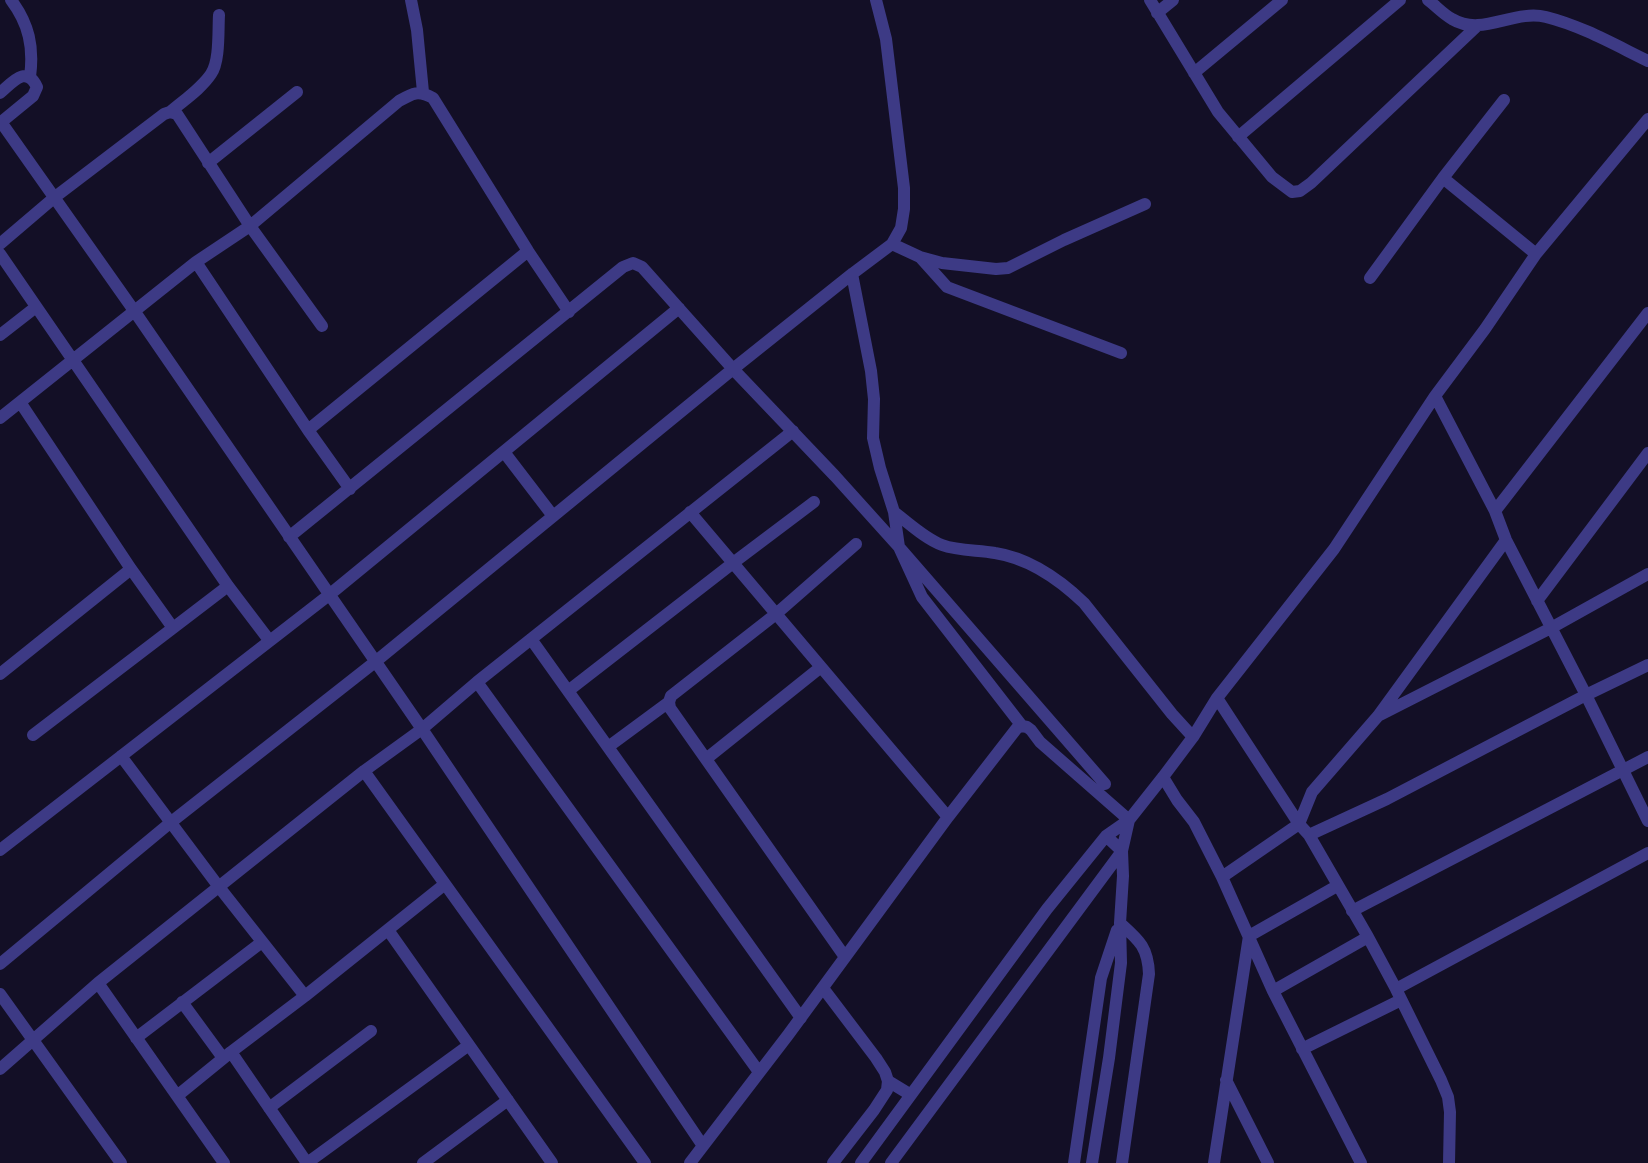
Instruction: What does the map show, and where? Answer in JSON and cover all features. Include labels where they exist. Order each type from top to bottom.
[{"type":"street","points":[[11,0],[27,26],[32,46],[30,77]]},
{"type":"street","points":[[411,0],[418,40],[423,92]]},
{"type":"street","points":[[0,964],[170,823],[375,662],[733,369],[892,244],[901,228],[904,209],[904,188],[886,40],[876,0]]},
{"type":"street","points":[[1150,0],[1218,112],[1272,177],[1292,192],[1300,191],[1311,183],[1476,27],[1519,17],[1544,17],[1584,31],[1648,61]]},
{"type":"street","points":[[1157,13],[1173,0]]},
{"type":"street","points":[[1194,73],[1282,0]]},
{"type":"street","points":[[1238,137],[1400,0]]},
{"type":"street","points":[[1428,0],[1452,19],[1476,27]]},
{"type":"street","points":[[0,244],[55,197],[164,114],[170,112],[201,86],[212,73],[217,56],[219,16]]},
{"type":"street","points":[[0,93],[25,75],[30,77],[37,87],[37,91],[33,96],[1,122],[135,312],[422,729],[703,1146]]},
{"type":"street","points":[[208,163],[297,92]]},
{"type":"street","points":[[0,418],[196,262],[250,226],[399,101],[413,94],[423,92],[433,98],[528,252],[569,312]]},
{"type":"street","points":[[1370,278],[1443,178],[1504,100]]},
{"type":"street","points":[[170,112],[177,114],[250,226],[322,326]]},
{"type":"street","points":[[861,1163],[1047,909],[1106,836],[1129,820],[1163,777],[1193,737],[1217,698],[1334,549],[1435,396],[1485,329],[1536,254],[1648,119]]},
{"type":"street","points":[[1443,178],[1536,254]]},
{"type":"street","points":[[892,244],[920,257],[942,263],[996,269],[1008,268],[1064,240],[1145,204]]},
{"type":"street","points":[[308,430],[528,252]]},
{"type":"street","points":[[0,254],[228,586],[269,640]]},
{"type":"street","points":[[920,257],[940,280],[954,290],[1121,353]]},
{"type":"street","points":[[196,262],[308,430],[350,489]]},
{"type":"street","points":[[290,537],[623,267],[632,263],[642,267],[733,369],[793,431],[899,547],[1105,784]]},
{"type":"street","points":[[852,274],[871,371],[874,399],[873,438],[894,512],[899,547],[922,597],[1022,726],[1031,730],[1040,742],[1129,820]]},
{"type":"street","points":[[0,335],[36,307]]},
{"type":"street","points":[[1,847],[329,595],[679,308]]},
{"type":"street","points":[[1495,512],[1648,313]]},
{"type":"street","points":[[1435,396],[1495,512],[1506,540],[1648,821]]},
{"type":"street","points":[[20,402],[131,569],[173,628]]},
{"type":"street","points":[[0,1069],[98,983],[364,771],[422,729],[477,682],[793,431]]},
{"type":"street","points":[[504,452],[553,516]]},
{"type":"street","points":[[1537,601],[1648,453]]},
{"type":"street","points":[[568,691],[814,502]]},
{"type":"street","points":[[690,512],[948,817]]},
{"type":"street","points":[[894,512],[930,540],[960,549],[1015,557],[1030,564],[1069,589],[1084,603],[1172,714],[1193,737]]},
{"type":"street","points":[[1222,877],[1299,824],[1312,792],[1378,716],[1506,540]]},
{"type":"street","points":[[845,957],[670,708],[669,702],[671,696],[776,614],[856,544]]},
{"type":"street","points":[[0,674],[131,569]]},
{"type":"street","points":[[1378,716],[1551,628],[1648,574]]},
{"type":"street","points":[[33,735],[228,586]]},
{"type":"street","points":[[531,639],[801,1018]]},
{"type":"street","points":[[1309,835],[1387,799],[1586,695],[1648,665]]},
{"type":"street","points":[[706,759],[821,668]]},
{"type":"street","points":[[477,682],[759,1072]]},
{"type":"street","points":[[1217,698],[1299,824],[1309,835],[1368,937],[1441,1080],[1448,1096],[1450,1112],[1449,1163]]},
{"type":"street","points":[[608,747],[669,702]]},
{"type":"street","points":[[690,1163],[801,1018],[948,817],[1012,733],[1022,726]]},
{"type":"street","points":[[120,756],[218,887],[305,996]]},
{"type":"street","points":[[1352,911],[1648,757]]},
{"type":"street","points":[[364,771],[645,1163]]},
{"type":"street","points":[[1163,777],[1177,800],[1194,822],[1222,877],[1273,991],[1361,1163]]},
{"type":"street","points":[[1092,1163],[1109,1058],[1120,973],[1122,851],[1129,820]]},
{"type":"street","points":[[1106,836],[1122,851]]},
{"type":"street","points":[[891,1163],[1122,851]]},
{"type":"street","points":[[1302,1049],[1648,853]]},
{"type":"street","points":[[177,1096],[445,884]]},
{"type":"street","points":[[1248,936],[1338,886]]},
{"type":"street","points":[[1074,1163],[1101,978],[1120,923]]},
{"type":"street","points":[[1120,923],[1140,942],[1149,960],[1149,974],[1122,1163]]},
{"type":"street","points":[[388,930],[508,1100],[545,1161]]},
{"type":"street","points":[[1214,1163],[1248,936]]},
{"type":"street","points":[[1273,991],[1368,937]]},
{"type":"street","points":[[136,1038],[262,942]]},
{"type":"street","points":[[98,983],[224,1163]]},
{"type":"street","points":[[823,988],[886,1072],[888,1081],[887,1090],[874,1110],[833,1163]]},
{"type":"street","points":[[0,994],[121,1163]]},
{"type":"street","points":[[182,1002],[269,1108],[307,1163],[469,1045]]},
{"type":"street","points":[[269,1108],[371,1031]]},
{"type":"street","points":[[1226,1080],[1268,1163]]},
{"type":"street","points":[[888,1081],[911,1095]]},
{"type":"street","points":[[423,1163],[508,1100]]}]
